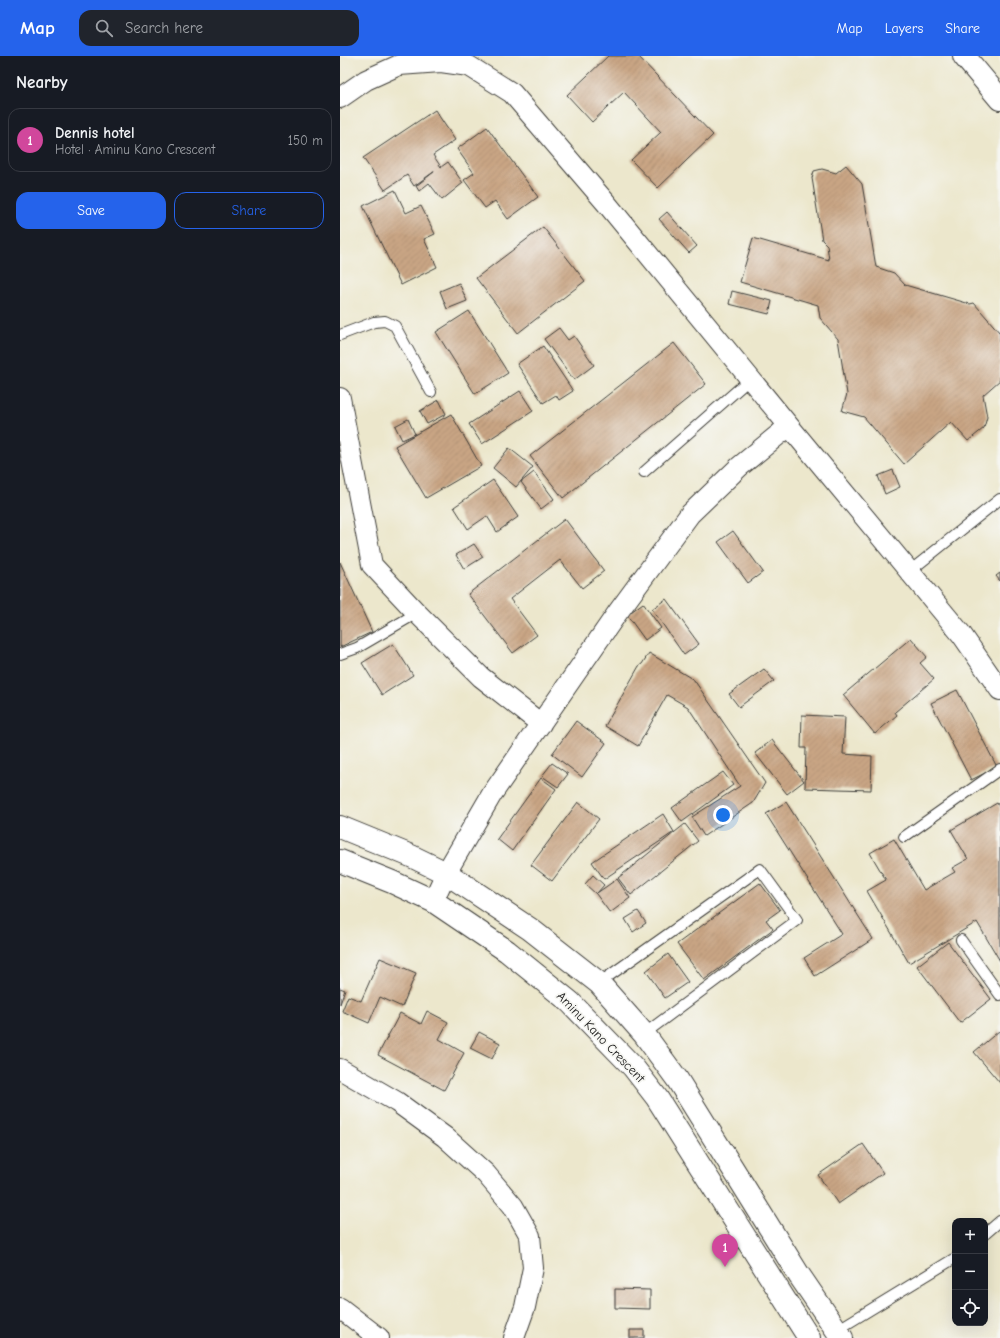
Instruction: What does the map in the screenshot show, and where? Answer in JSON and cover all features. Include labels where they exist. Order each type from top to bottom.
[{"type":"main road","points":[[964,56],[1000,100]]},
{"type":"main road","points":[[340,827],[411,856],[446,873],[530,929],[599,983],[644,1034],[677,1079],[799,1274],[839,1334]]},
{"type":"main road","name":"Aminu Kano Crescent","points":[[340,861],[392,882],[433,901],[507,951],[570,1002],[633,1067],[657,1098],[808,1338]]},
{"type":"street","points":[[340,98],[366,80],[399,65],[469,61],[512,93],[612,210],[910,571],[962,635],[1000,690]]},
{"type":"street","points":[[340,398],[372,565],[480,677],[541,724]]},
{"type":"street","points":[[433,901],[446,873],[492,794],[623,606],[690,514],[739,466],[789,426]]},
{"type":"street","points":[[340,1069],[397,1102],[445,1137],[486,1174],[513,1206],[530,1236],[533,1268],[525,1307],[514,1338]]},
{"type":"street","points":[[340,1308],[379,1338]]},
{"type":"lane","points":[[340,335],[374,322],[384,321],[394,326],[431,392]]},
{"type":"lane","points":[[644,472],[750,379]]},
{"type":"lane","points":[[910,571],[1000,499]]},
{"type":"lane","points":[[340,654],[357,648],[417,613]]},
{"type":"lane","points":[[904,837],[1000,769]]},
{"type":"lane","points":[[599,983],[760,869],[797,920],[644,1034]]},
{"type":"lane","points":[[961,940],[1000,995]]},
{"type":"lane","points":[[988,1231],[1000,1221]]},
{"type":"lane","points":[[839,1334],[952,1260]]},
{"type":"building","points":[[608,56],[638,56],[713,135],[658,188],[631,160],[661,132],[624,92],[592,122],[567,95]]},
{"type":"building","points":[[435,110],[455,140],[433,155],[441,167],[448,162],[463,183],[442,200],[429,183],[419,191],[416,186],[435,171],[414,186],[407,175],[385,190],[363,158]]},
{"type":"building","points":[[487,127],[538,197],[508,219],[495,201],[485,208],[464,180],[474,173],[457,149]]},
{"type":"building","points":[[846,165],[862,184],[876,267],[894,273],[905,285],[970,304],[974,303],[1000,333],[1000,380],[983,395],[987,417],[984,428],[968,441],[951,422],[904,464],[864,417],[842,411],[847,394],[838,339],[820,318],[818,305],[740,282],[753,238],[829,260],[827,245],[822,240],[812,178],[814,171],[822,169],[836,173]]},
{"type":"building","points":[[395,190],[406,213],[421,206],[435,234],[424,239],[437,267],[401,285],[363,206]]},
{"type":"building","points":[[667,212],[697,246],[689,253],[659,219]]},
{"type":"building","points":[[543,227],[585,281],[518,333],[476,278]]},
{"type":"building","points":[[459,283],[467,301],[447,309],[440,291]]},
{"type":"building","points":[[732,291],[772,301],[769,314],[729,304]]},
{"type":"building","points":[[469,311],[508,373],[475,394],[436,332]]},
{"type":"building","points":[[559,328],[568,340],[574,336],[594,365],[574,380],[544,339]]},
{"type":"building","points":[[674,343],[706,384],[563,498],[530,456]]},
{"type":"building","points":[[543,346],[573,391],[559,400],[556,395],[543,403],[517,364]]},
{"type":"building","points":[[520,391],[533,411],[482,444],[469,424]]},
{"type":"building","points":[[439,400],[446,414],[427,424],[420,411]]},
{"type":"building","points":[[451,414],[481,466],[426,498],[395,446]]},
{"type":"building","points":[[408,419],[415,434],[402,440],[395,426]]},
{"type":"building","points":[[509,448],[533,467],[516,487],[493,468]]},
{"type":"building","points":[[893,470],[900,487],[885,494],[878,476]]},
{"type":"building","points":[[534,472],[554,499],[541,509],[521,482]]},
{"type":"building","points":[[493,480],[518,517],[497,532],[487,516],[468,529],[454,507]]},
{"type":"building","points":[[565,519],[604,571],[582,588],[560,560],[510,599],[537,635],[513,653],[468,594]]},
{"type":"building","points":[[733,531],[763,572],[748,583],[718,542]]},
{"type":"building","points":[[474,544],[483,557],[464,569],[456,555]]},
{"type":"building","points":[[340,562],[372,632],[340,647]]},
{"type":"building","points":[[1000,573],[1000,581],[996,576]]},
{"type":"building","points":[[666,599],[699,644],[684,655],[652,609]]},
{"type":"building","points":[[643,603],[661,628],[645,640],[627,615]]},
{"type":"building","points":[[911,638],[927,657],[920,663],[934,679],[895,712],[897,715],[875,734],[843,695]]},
{"type":"building","points":[[393,644],[413,675],[382,695],[362,663]]},
{"type":"building","points":[[649,653],[694,680],[765,783],[753,803],[704,836],[692,817],[740,786],[688,707],[667,695],[638,746],[605,726],[639,666]]},
{"type":"building","points":[[764,669],[774,681],[739,707],[729,694]]},
{"type":"building","points":[[957,690],[997,767],[971,780],[931,703]]},
{"type":"building","points":[[802,715],[845,717],[843,754],[872,756],[871,790],[805,788],[806,748],[801,748]]},
{"type":"building","points":[[576,721],[606,743],[582,777],[552,754]]},
{"type":"building","points":[[772,740],[804,781],[787,794],[755,753]]},
{"type":"building","points":[[552,763],[568,774],[558,787],[542,776]]},
{"type":"building","points":[[723,772],[733,785],[682,822],[672,808]]},
{"type":"building","points":[[541,778],[556,789],[512,851],[497,839]]},
{"type":"building","points":[[578,802],[599,819],[552,881],[531,865]]},
{"type":"building","points":[[786,802],[873,939],[815,976],[804,958],[842,934],[766,814]]},
{"type":"building","points":[[997,803],[1000,808],[1000,961],[977,922],[909,963],[867,891],[886,880],[870,853],[894,839],[924,890],[955,872],[952,868],[968,859],[951,830]]},
{"type":"building","points":[[663,814],[674,832],[604,879],[592,862]]},
{"type":"building","points":[[685,824],[698,841],[631,895],[618,878]]},
{"type":"building","points":[[593,875],[604,885],[597,893],[617,879],[630,898],[610,913],[596,894],[585,884]]},
{"type":"building","points":[[760,883],[780,910],[766,920],[773,929],[704,980],[677,944]]},
{"type":"building","points":[[638,911],[646,923],[633,932],[625,919]]},
{"type":"building","points":[[948,942],[991,999],[960,1023],[917,966]]},
{"type":"building","points":[[668,954],[688,982],[665,998],[646,971]]},
{"type":"building","points":[[380,958],[416,973],[402,1007],[380,997],[369,1023],[342,1011],[348,996],[361,1001]]},
{"type":"building","points":[[340,988],[345,990],[340,1004]]},
{"type":"building","points":[[427,1011],[448,1022],[439,1039],[464,1053],[444,1090],[378,1055],[400,1013],[421,1024]]},
{"type":"building","points":[[999,1031],[1000,1033],[1000,1083],[974,1052]]},
{"type":"building","points":[[479,1032],[500,1043],[492,1059],[470,1048]]},
{"type":"building","points":[[863,1144],[883,1173],[838,1204],[818,1175]]},
{"type":"building","points":[[615,1289],[650,1290],[650,1309],[615,1308]]},
{"type":"building","points":[[630,1330],[644,1330],[644,1338],[630,1338]]},
{"type":"place","name":"Dennis hotel","points":[[725,1267]]}]
